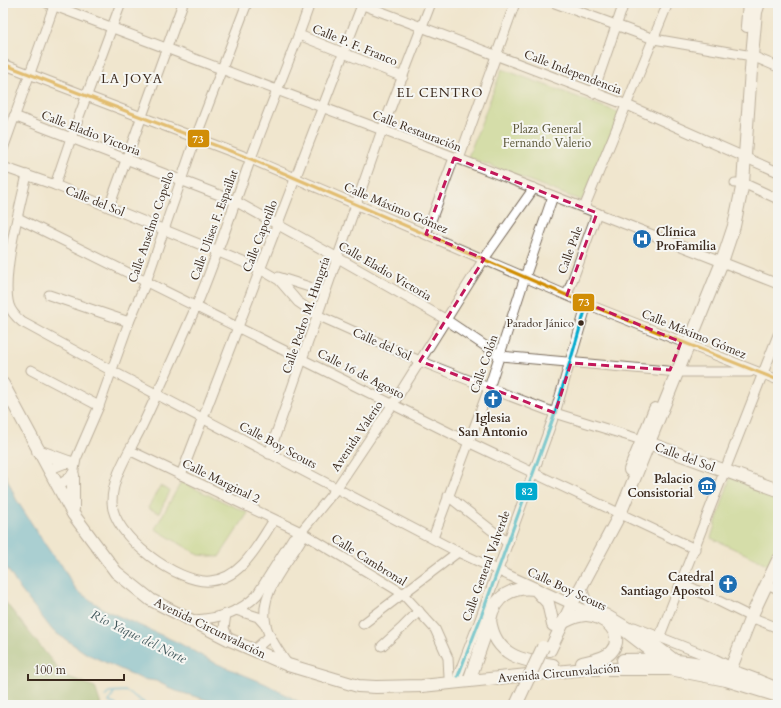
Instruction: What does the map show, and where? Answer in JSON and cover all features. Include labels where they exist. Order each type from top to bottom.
[{"type":"main road","points":[[568,602],[582,585],[617,513],[684,343],[719,261],[739,183],[748,55],[749,3]]},
{"type":"main road","points":[[748,55],[759,3]]},
{"type":"main road","name":"Avenida Circunvalación","points":[[3,384],[73,514],[116,572],[151,600],[190,620],[288,665],[358,686],[376,687],[422,686],[553,665],[659,659],[672,664]]},
{"type":"main road","name":"Calle del Sol","points":[[646,442],[778,490]]},
{"type":"main road","points":[[38,451],[72,460]]},
{"type":"main road","points":[[72,475],[73,514]]},
{"type":"main road","points":[[524,705],[557,624],[617,513]]},
{"type":"main road","points":[[728,672],[751,617],[772,587],[778,560]]},
{"type":"main road","points":[[470,678],[494,605],[505,595],[519,588],[535,588],[548,603],[557,624]]},
{"type":"main road","points":[[557,624],[578,616],[591,615],[603,617],[643,638],[672,664]]},
{"type":"main road","points":[[582,663],[608,655],[614,648],[616,636],[603,617]]},
{"type":"main road","points":[[490,620],[498,642],[513,656],[529,662],[553,665]]},
{"type":"main road","points":[[516,705],[546,649]]},
{"type":"main road","name":"Avenida Circunvalación","points":[[337,679],[376,682],[421,680],[453,676],[470,678],[672,664],[728,672],[778,688]]},
{"type":"main road","name":"Avenida Circunvalación","points":[[728,672],[778,696]]},
{"type":"street","points":[[56,185],[86,96],[113,28],[121,3]]},
{"type":"street","points":[[109,207],[183,3]]},
{"type":"street","name":"Calle Anselmo Copello","points":[[72,475],[72,460],[99,406],[128,322],[146,282],[181,179],[247,3]]},
{"type":"street","name":"Calle Ulises F. Espaillat","points":[[274,520],[246,560],[234,573],[220,581],[205,582],[192,579],[168,567],[129,538],[116,520],[112,504],[114,488],[120,471],[131,451],[196,307],[310,3]]},
{"type":"street","name":"Calle Pedro M. Hungría","points":[[269,454],[382,130],[430,3]]},
{"type":"street","points":[[426,234],[516,3]]},
{"type":"street","points":[[555,3],[654,40],[748,55],[778,67]]},
{"type":"street","points":[[592,92],[624,3]]},
{"type":"street","points":[[584,208],[668,3]]},
{"type":"street","points":[[3,149],[30,74],[52,4]]},
{"type":"street","name":"Calle Restauración","points":[[52,4],[534,188],[778,284]]},
{"type":"street","name":"Calle Independencia","points":[[365,5],[421,28],[627,105],[778,172]]},
{"type":"street","name":"Calle Capotillo","points":[[181,475],[204,419],[343,53],[365,5]]},
{"type":"street","name":"Calle P. F. Franco","points":[[299,35],[403,77]]},
{"type":"street","name":"Calle Máximo Gómez","points":[[3,64],[251,159],[587,304],[778,380]]},
{"type":"street","name":"Calle Eladio Victoria","points":[[14,116],[235,201],[445,319],[500,356],[674,371],[719,371],[761,374]]},
{"type":"street","name":"Calle del Sol","points":[[3,167],[56,185],[216,253],[260,269],[284,284],[305,309],[420,361],[555,413],[646,442]]},
{"type":"street","name":"Calle Boy Scouts","points":[[27,175],[7,279],[9,305],[14,315],[37,330],[112,371],[458,552],[535,588],[603,617],[660,638],[728,672]]},
{"type":"street","points":[[739,183],[778,199]]},
{"type":"street","name":"Avenida Valerio","points":[[190,620],[209,620],[226,614],[250,602],[257,595],[292,538],[301,532],[336,489],[393,404],[484,259],[534,188]]},
{"type":"street","name":"Calle Colón","points":[[433,538],[489,388],[553,196]]},
{"type":"street","name":"Calle Pale","points":[[567,295],[597,213]]},
{"type":"street","name":"Calle 16 de Agosto","points":[[18,218],[468,442],[695,550]]},
{"type":"street","points":[[271,275],[326,292]]},
{"type":"street","points":[[49,296],[128,322]]},
{"type":"street","name":"Calle General Valverde","points":[[453,676],[498,570],[555,413],[571,363],[587,304]]},
{"type":"street","points":[[660,638],[695,550],[761,374],[778,335]]},
{"type":"street","points":[[719,371],[720,358]]},
{"type":"street","points":[[31,370],[99,406]]},
{"type":"street","name":"Calle Marginal 2","points":[[131,451],[301,532]]},
{"type":"street","points":[[48,470],[72,460]]},
{"type":"street","points":[[58,486],[72,475]]},
{"type":"street","points":[[448,496],[508,543]]},
{"type":"street","name":"Avenida Valerio","points":[[288,665],[270,636],[266,626],[264,613],[265,599],[302,538],[301,532]]},
{"type":"street","name":"Calle Cambronal","points":[[301,532],[402,593],[435,629],[448,658],[453,676]]},
{"type":"street","points":[[363,624],[458,552]]},
{"type":"street","points":[[682,583],[751,617],[778,628]]},
{"type":"street","name":"Calle Boy Scouts","points":[[582,585],[584,597],[588,604],[659,659]]},
{"type":"street","points":[[236,610],[258,617],[266,626]]},
{"type":"street","points":[[382,646],[403,628],[419,611]]},
{"type":"street","points":[[226,614],[224,628],[228,638]]},
{"type":"street","points":[[254,650],[270,636]]},
{"type":"highlighted area","points":[[454,158],[597,213],[567,295],[681,342],[670,370],[571,363],[555,413],[420,361],[484,259],[426,234]]},
{"type":"green space","name":"Plaza General Fernando Valerio","points":[[502,69],[620,113],[582,201],[468,157]]},
{"type":"green space","points":[[731,475],[778,492],[778,555],[773,567],[711,538]]},
{"type":"green space","points":[[181,482],[248,513],[219,557],[199,555],[155,529]]},
{"type":"green space","points":[[160,486],[170,491],[159,513],[148,508]]},
{"type":"green space","points":[[3,599],[63,675],[95,687],[101,705],[3,705]]},
{"type":"water","name":"Río Yaque del Norte","points":[[3,469],[16,499],[56,560],[61,564],[76,590],[105,610],[179,643],[213,662],[266,684],[305,705],[225,705],[176,691],[156,681],[142,679],[87,654],[53,631],[20,589],[3,562]]},
{"type":"waterway","points":[[106,696],[109,692],[126,691],[148,705]]},
{"type":"waterway","points":[[114,692],[109,702],[116,705]]},
{"type":"waterway","points":[[137,705],[142,703]]},
{"type":"transit line","name":"73","points":[[3,64],[251,159],[587,304],[778,380]]},
{"type":"transit line","name":"82","points":[[458,676],[555,413],[587,304]]},
{"type":"place","name":"Clínica ProFamilia","points":[[642,239]]},
{"type":"place","name":"Parador Jánico","points":[[581,323]]},
{"type":"place","name":"Iglesia San Antonio","points":[[493,399]]},
{"type":"place","name":"Palacio Consistorial","points":[[707,486]]},
{"type":"place","name":"Catedral Santiago Apostol","points":[[728,584]]},
{"type":"district","name":"LA JOYA","points":[[132,78]]},
{"type":"district","name":"EL CENTRO","points":[[440,92]]}]
